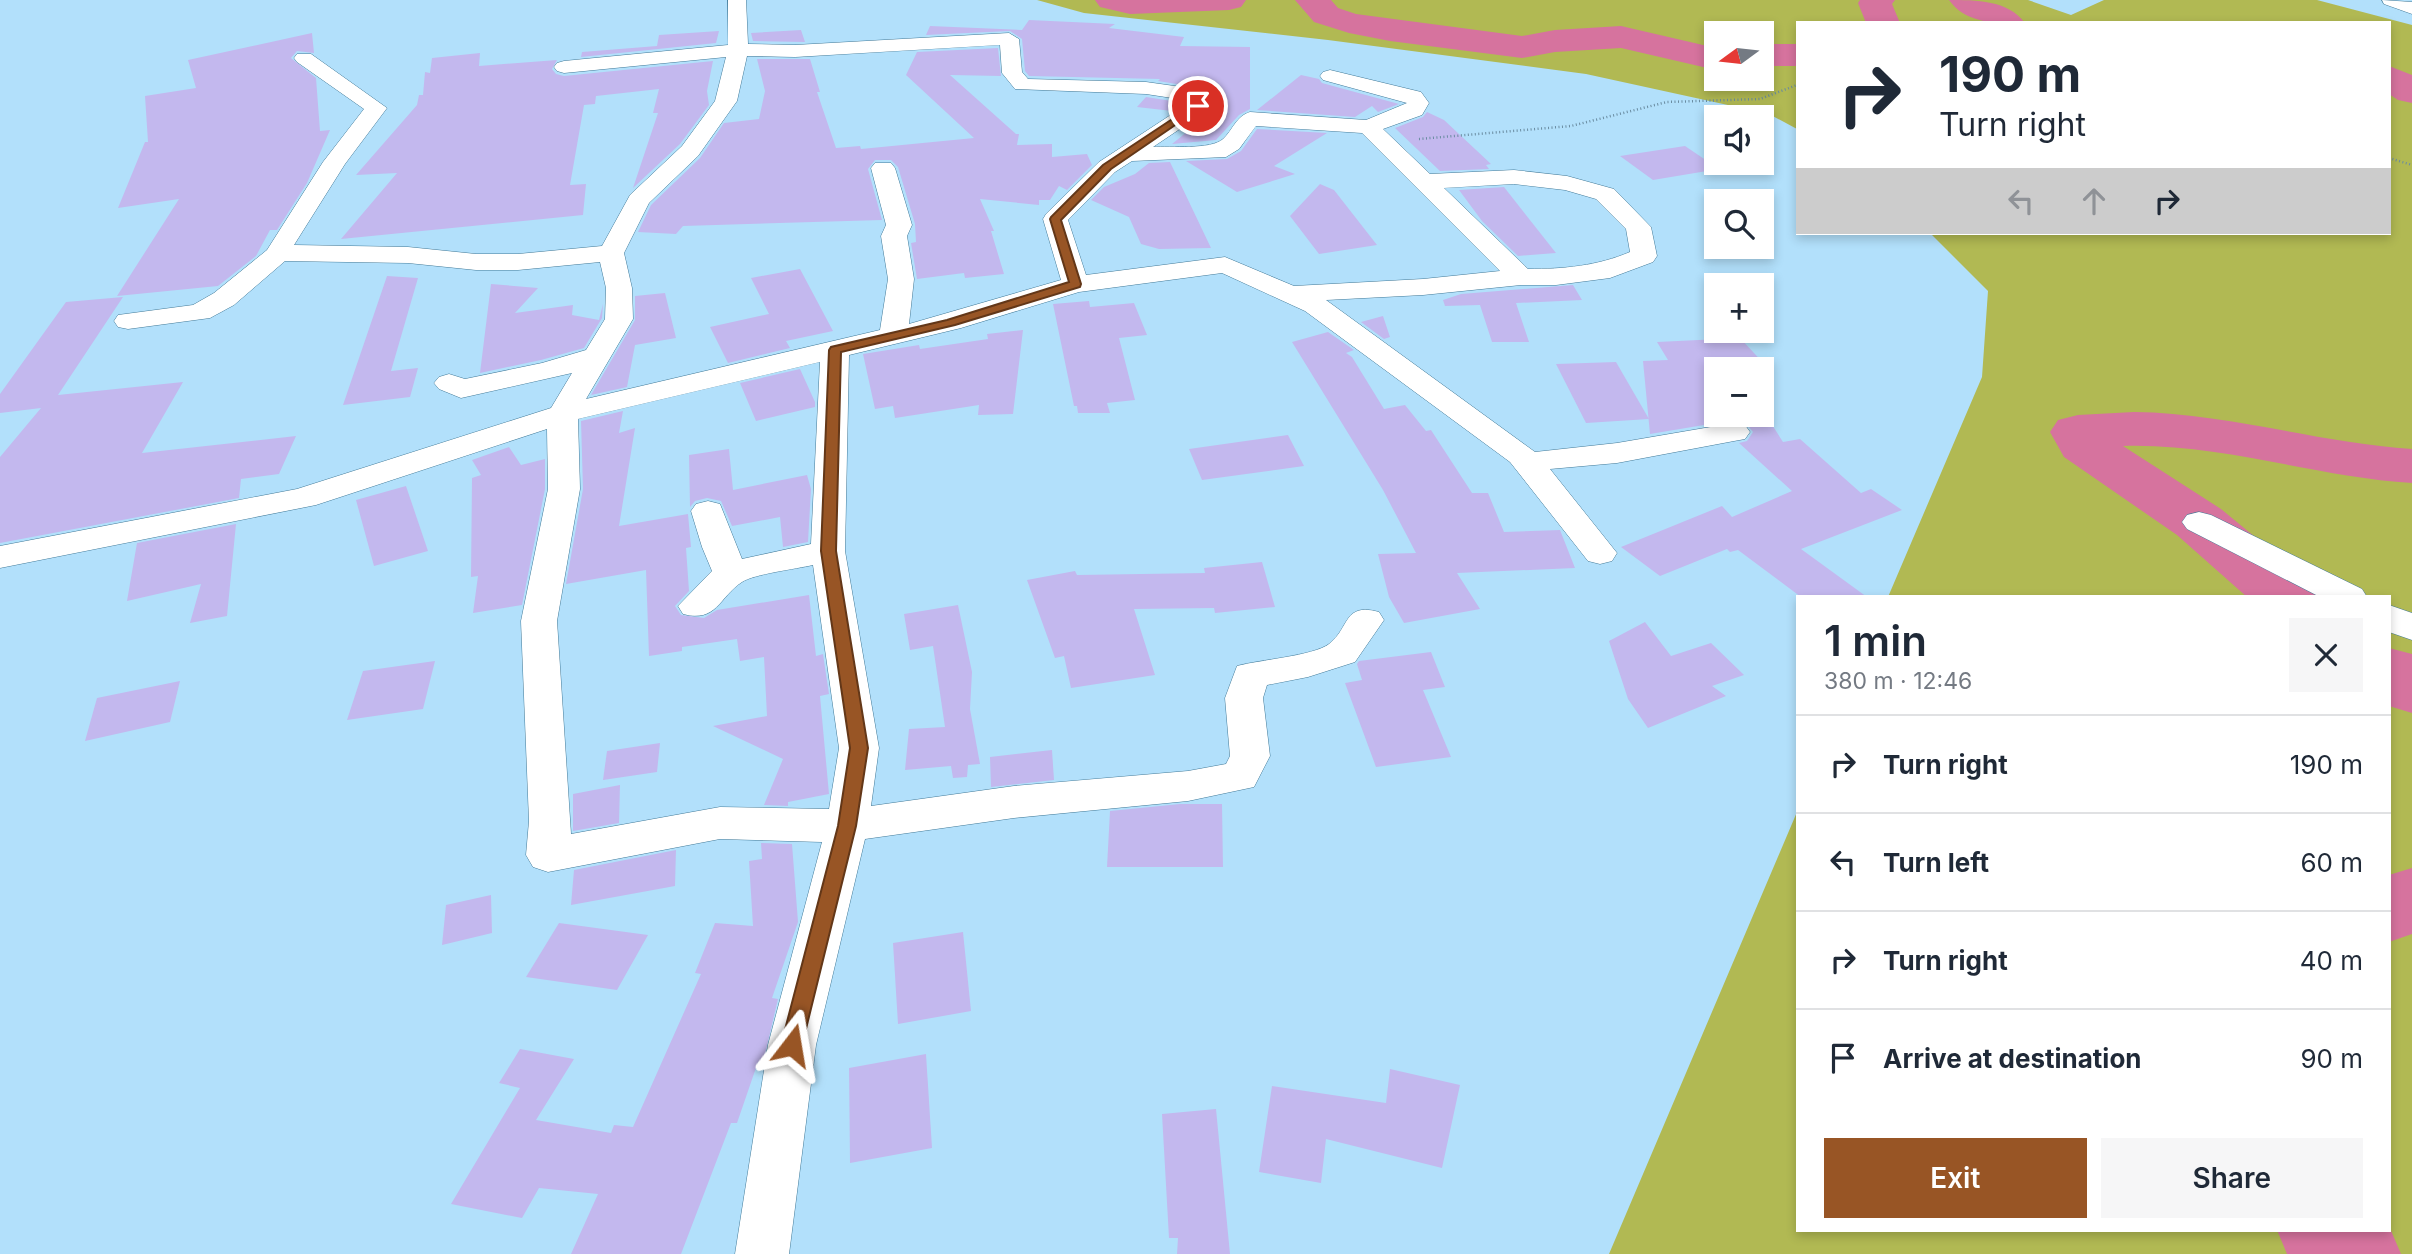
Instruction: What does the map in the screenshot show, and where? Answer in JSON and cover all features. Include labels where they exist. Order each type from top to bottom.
[{"type":"street","points":[[737,0],[738,50],[726,102],[690,151],[639,200],[611,253],[619,288],[619,319],[562,414],[564,489],[539,621],[550,821],[548,855],[720,823],[847,826],[1014,802],[1188,786],[1238,776],[1250,756],[1244,698],[1250,675],[1342,653],[1366,620]]},
{"type":"street","points":[[2391,0],[2412,8]]},
{"type":"street","points":[[564,67],[738,50],[795,51],[1009,38],[1012,73],[1022,85],[1146,88],[1209,97],[1209,102],[1198,106],[1107,167],[1055,219],[1076,284]]},
{"type":"street","points":[[128,321],[200,312],[223,299],[279,253],[281,244],[335,162],[376,108],[304,58]]},
{"type":"street","points":[[1330,76],[1413,97],[1418,103],[1414,110],[1375,135]]},
{"type":"street","points":[[1126,154],[1218,152],[1231,144],[1250,119],[1375,135],[1521,277]]},
{"type":"street","points":[[884,168],[900,225],[894,236],[901,279],[893,336]]},
{"type":"street","points":[[1292,294],[1463,284],[1521,277],[1556,277],[1610,270],[1644,256],[1638,228],[1605,194],[1567,183],[1514,177],[1423,182]]},
{"type":"street","points":[[279,253],[408,255],[518,262],[611,253]]},
{"type":"street","points":[[0,557],[304,498],[562,414],[951,323],[1076,284],[1226,265],[1315,305],[1521,455],[1600,553]]},
{"type":"street","points":[[762,1254],[792,1045],[847,826],[859,748],[828,551],[835,350]]},
{"type":"street","points":[[449,383],[461,388],[548,371],[596,356]]},
{"type":"street","points":[[1527,462],[1617,453],[1734,432]]},
{"type":"street","points":[[708,511],[719,547],[731,573]]},
{"type":"street","points":[[2199,522],[2344,595]]},
{"type":"street","points":[[696,606],[731,573],[828,551]]},
{"type":"street","points":[[2391,618],[2412,628]]},
{"type":"path","points":[[1375,135],[1572,126],[1667,102],[1760,99],[1796,85]]},
{"type":"path","points":[[2391,159],[2412,165]]},
{"type":"green space","points":[[1037,0],[2028,0],[2071,15],[2104,0],[2317,0],[2412,25],[2412,1254],[1609,1254],[1796,814],[1796,1232],[2391,1232],[2391,595],[1889,595],[1982,377],[1988,291],[1932,235],[2391,235],[2391,21],[1796,21],[1796,128],[1774,117],[1774,105],[1728,105],[1586,74],[1328,40],[1084,13]]},
{"type":"building","points":[[1029,20],[1115,24],[1109,28],[1184,37],[1180,46],[1250,47],[1250,109],[1239,115],[1216,140],[1172,144],[1221,104],[1220,91],[1158,81],[1160,79],[1029,76],[1025,71],[1022,39],[1010,31],[926,35],[930,26],[1022,30]]},
{"type":"building","points":[[801,30],[805,42],[753,41],[751,33]]},
{"type":"building","points":[[719,31],[716,43],[581,57],[582,52],[657,46],[659,35]]},
{"type":"building","points":[[312,33],[314,53],[297,51],[291,58],[316,78],[320,131],[330,130],[307,183],[277,230],[270,230],[256,256],[218,286],[117,296],[179,199],[118,208],[145,142],[148,142],[145,96],[196,88],[188,60]]},
{"type":"building","points":[[998,48],[1001,76],[950,75],[1019,134],[1017,145],[1052,144],[1052,157],[1087,154],[1092,165],[1067,190],[1059,186],[1050,200],[1039,200],[1039,205],[980,199],[994,231],[991,231],[1004,274],[965,278],[964,273],[917,279],[911,243],[916,242],[915,224],[898,167],[891,160],[875,160],[868,169],[882,220],[683,226],[676,234],[638,232],[651,205],[700,158],[724,123],[759,119],[765,91],[757,59],[810,59],[820,92],[817,92],[836,148],[860,146],[861,149],[974,138],[906,75],[917,52]]},
{"type":"building","points":[[480,53],[479,66],[557,60],[552,69],[556,74],[564,76],[713,61],[707,91],[709,105],[680,144],[633,188],[658,113],[653,113],[659,89],[596,96],[595,104],[584,105],[570,185],[586,184],[583,215],[341,239],[397,173],[356,175],[417,105],[419,95],[423,95],[425,72],[430,73],[432,58]]},
{"type":"building","points":[[1301,75],[1399,104],[1378,112],[1372,106],[1355,117],[1257,110]]},
{"type":"building","points":[[1146,97],[1185,103],[1172,111],[1137,107]]},
{"type":"building","points":[[1427,112],[1444,120],[1491,164],[1486,165],[1489,169],[1440,171],[1395,128],[1423,117]]},
{"type":"building","points":[[1257,129],[1327,133],[1274,166],[1295,174],[1237,192],[1186,161],[1227,159],[1241,151]]},
{"type":"building","points":[[1685,146],[1704,159],[1704,172],[1653,180],[1620,156]]},
{"type":"building","points":[[1170,162],[1211,248],[1159,249],[1141,244],[1129,217],[1091,200],[1104,187],[1135,174],[1149,163]]},
{"type":"building","points":[[1320,184],[1334,190],[1377,245],[1319,254],[1290,216]]},
{"type":"building","points":[[1504,187],[1556,253],[1518,256],[1482,221],[1459,190]]},
{"type":"building","points":[[800,269],[833,331],[786,341],[790,348],[728,363],[710,327],[769,314],[751,278]]},
{"type":"building","points":[[387,276],[418,278],[391,371],[418,368],[410,397],[343,405]]},
{"type":"building","points":[[491,284],[538,288],[515,313],[573,305],[572,315],[599,320],[603,304],[602,318],[584,348],[480,373]]},
{"type":"building","points":[[1573,285],[1582,300],[1516,303],[1529,342],[1492,342],[1480,305],[1445,306],[1443,300],[1461,294]]},
{"type":"building","points":[[665,293],[676,338],[635,345],[627,387],[591,395],[635,320],[635,296]]},
{"type":"building","points":[[123,297],[58,395],[183,382],[142,453],[296,436],[279,474],[241,479],[239,498],[0,543],[0,457],[41,408],[0,413],[0,394],[66,302]]},
{"type":"building","points":[[1089,301],[1090,307],[1134,303],[1147,335],[1119,338],[1135,400],[1107,403],[1110,413],[1078,413],[1077,406],[1074,406],[1053,304]]},
{"type":"building","points":[[1383,316],[1390,337],[1384,339],[1361,322]]},
{"type":"building","points":[[1023,330],[1013,414],[978,415],[979,405],[895,418],[893,406],[875,409],[863,354],[919,345],[920,349],[988,339],[987,334]]},
{"type":"building","points":[[1328,332],[1354,350],[1346,353],[1352,357],[1384,409],[1405,405],[1426,431],[1431,430],[1472,493],[1488,493],[1504,532],[1560,530],[1575,568],[1457,573],[1480,609],[1404,623],[1389,597],[1378,554],[1416,553],[1383,490],[1292,342]]},
{"type":"building","points":[[1704,340],[1704,343],[1745,343],[1758,357],[1704,357],[1704,425],[1650,434],[1643,361],[1668,360],[1657,342]]},
{"type":"building","points":[[1616,362],[1649,419],[1586,423],[1556,364]]},
{"type":"building","points":[[800,369],[815,407],[756,421],[740,383]]},
{"type":"building","points":[[623,411],[619,433],[635,428],[619,526],[688,514],[691,547],[686,548],[689,591],[675,606],[681,615],[704,618],[717,610],[809,595],[816,656],[823,654],[829,694],[820,696],[829,794],[788,802],[788,806],[764,805],[783,759],[713,726],[767,716],[764,657],[740,661],[737,639],[682,647],[682,651],[649,656],[646,570],[566,584],[583,489],[581,421]]},
{"type":"building","points":[[1749,427],[1773,427],[1783,442],[1800,439],[1861,493],[1871,489],[1902,510],[1801,549],[1864,595],[1798,595],[1738,550],[1730,552],[1727,549],[1660,576],[1621,547],[1722,506],[1732,517],[1792,491],[1739,443],[1747,441],[1753,432]]},
{"type":"building","points":[[1288,435],[1304,466],[1202,480],[1189,449]]},
{"type":"building","points":[[509,447],[521,465],[545,459],[545,489],[522,605],[473,613],[478,576],[471,577],[472,478],[481,475],[472,460]]},
{"type":"building","points":[[729,449],[733,490],[807,475],[811,489],[808,542],[783,547],[780,517],[732,526],[721,501],[707,498],[695,501],[690,507],[689,455]]},
{"type":"building","points":[[406,486],[428,551],[374,566],[356,500]]},
{"type":"building","points":[[236,524],[227,616],[190,623],[201,584],[127,601],[137,543]]},
{"type":"building","points":[[1262,562],[1275,607],[1215,613],[1214,608],[1134,609],[1155,675],[1071,688],[1064,656],[1055,658],[1027,580],[1075,571],[1077,575],[1205,573],[1204,568]]},
{"type":"building","points":[[958,605],[972,672],[970,709],[980,764],[968,765],[967,777],[953,778],[951,766],[905,770],[909,729],[945,727],[933,646],[910,650],[904,614]]},
{"type":"building","points":[[1645,622],[1671,656],[1711,643],[1744,675],[1712,686],[1726,696],[1648,728],[1628,699],[1609,641]]},
{"type":"building","points":[[1431,652],[1445,687],[1423,690],[1451,757],[1376,767],[1345,683],[1362,680],[1357,664],[1359,661]]},
{"type":"building","points":[[435,661],[423,709],[347,720],[363,671]]},
{"type":"building","points":[[180,681],[170,722],[85,741],[97,698]]},
{"type":"building","points":[[660,743],[657,772],[603,780],[607,751]]},
{"type":"building","points":[[1052,750],[1054,780],[991,787],[990,757]]},
{"type":"building","points":[[620,785],[619,823],[573,831],[573,794]]},
{"type":"building","points":[[1180,804],[1222,804],[1223,867],[1107,867],[1110,811]]},
{"type":"building","points":[[761,843],[792,844],[798,922],[772,998],[778,999],[763,1063],[758,1062],[737,1123],[731,1123],[681,1254],[571,1254],[598,1194],[539,1188],[522,1218],[451,1204],[520,1088],[499,1083],[520,1049],[574,1059],[536,1120],[611,1133],[614,1125],[633,1127],[701,974],[695,973],[715,923],[753,926],[749,861],[762,859]]},
{"type":"building","points":[[676,850],[675,886],[571,905],[574,870]]},
{"type":"building","points":[[491,895],[492,933],[442,945],[446,905]]},
{"type":"building","points":[[559,923],[648,935],[617,990],[526,977]]},
{"type":"building","points":[[963,932],[971,1011],[898,1024],[893,943]]},
{"type":"building","points":[[926,1054],[932,1148],[850,1163],[849,1068]]},
{"type":"building","points":[[1390,1069],[1460,1085],[1442,1168],[1326,1139],[1321,1183],[1259,1172],[1272,1086],[1386,1103]]},
{"type":"building","points":[[1216,1109],[1230,1254],[1177,1254],[1178,1238],[1169,1238],[1162,1114]]},
{"type":"waterway","points":[[1112,0],[1130,4],[1229,0]]},
{"type":"waterway","points":[[1312,0],[1326,15],[1349,23],[1390,30],[1522,47],[1555,41],[1621,37],[1704,56]]},
{"type":"waterway","points":[[1878,0],[1875,3],[1882,21]]},
{"type":"waterway","points":[[1966,0],[2004,21]]},
{"type":"waterway","points":[[1774,55],[1796,55]]},
{"type":"waterway","points":[[2391,78],[2412,92]]},
{"type":"waterway","points":[[2285,595],[2199,522],[2084,445],[2078,432],[2134,429],[2190,431],[2342,458],[2412,466]]},
{"type":"waterway","points":[[2391,673],[2412,689]]},
{"type":"waterway","points":[[2391,908],[2412,900]]},
{"type":"waterway","points":[[2328,1232],[2351,1254]]},
{"type":"route","points":[[792,1045],[847,826],[859,748],[828,551],[835,350],[951,323],[1076,284],[1055,219],[1107,167],[1198,106]]}]
